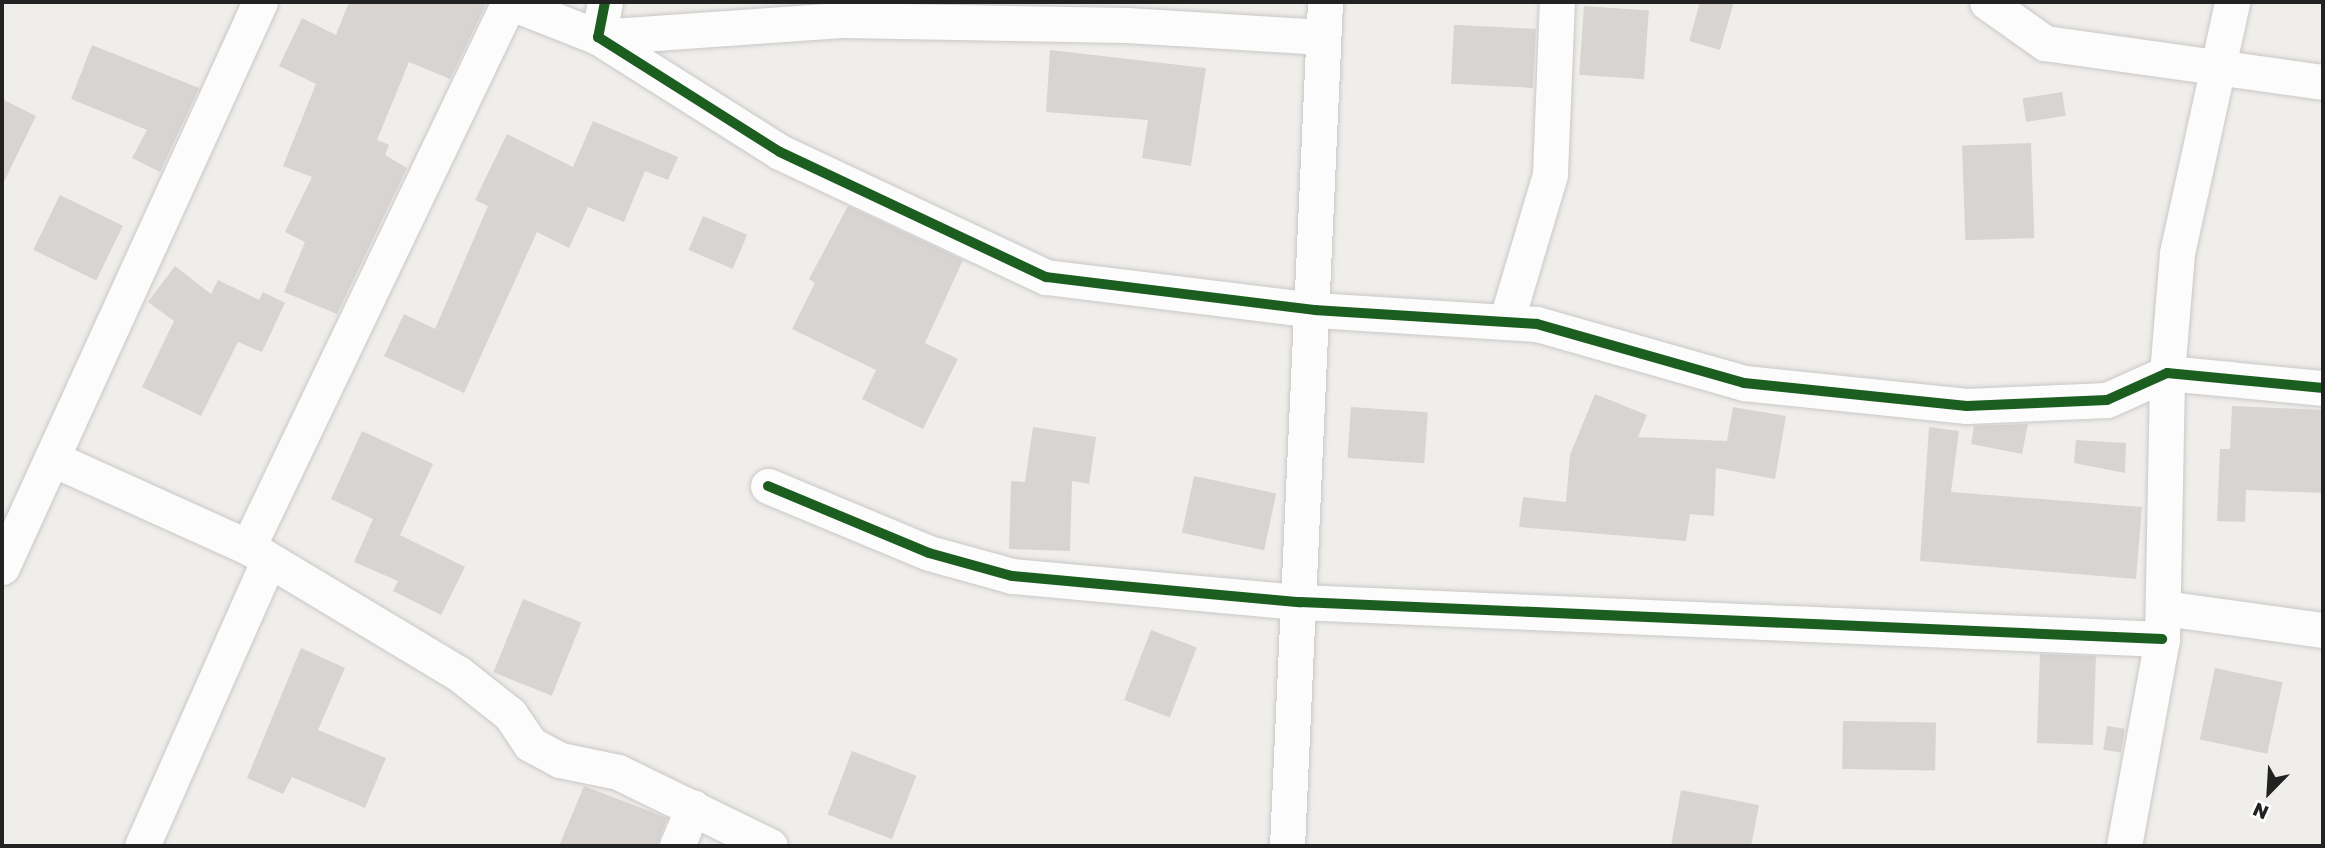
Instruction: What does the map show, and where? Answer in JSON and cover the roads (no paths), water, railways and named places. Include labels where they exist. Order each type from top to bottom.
[{"type":"street","points":[[2,567],[260,2]]},
{"type":"street","points":[[142,846],[258,555],[509,2],[598,37],[780,152],[1046,277],[1315,310],[1537,324],[1744,383],[1967,406],[2107,400],[2167,373],[2323,388]]},
{"type":"street","points":[[598,37],[605,2]]},
{"type":"street","points":[[1287,846],[1315,310],[1325,2]]},
{"type":"street","points":[[1506,322],[1550,174],[1557,2]]},
{"type":"street","points":[[1987,2],[2045,43],[2217,72],[2323,82]]},
{"type":"street","points":[[2124,846],[2163,623],[2167,373],[2177,253],[2232,2]]},
{"type":"street","points":[[598,37],[844,20],[1127,25],[1323,37]]},
{"type":"street","points":[[53,459],[258,555],[458,673],[510,714],[530,744],[560,760],[618,772],[770,846]]},
{"type":"street","points":[[768,486],[929,553],[1012,576],[1300,602],[2163,623],[2323,630]]},
{"type":"street","points":[[677,846],[693,807]]}]
